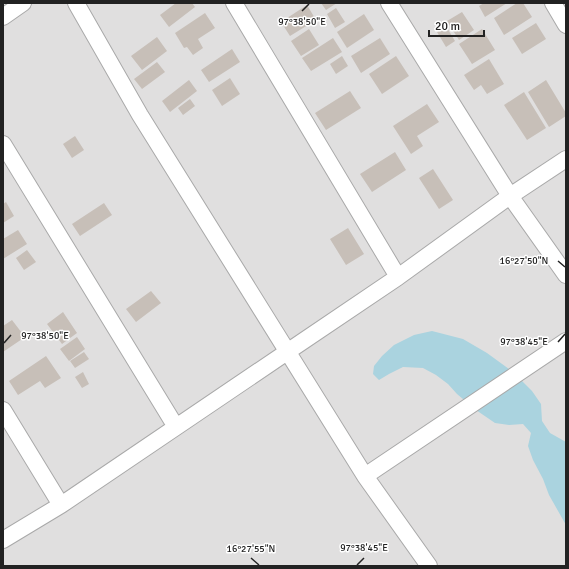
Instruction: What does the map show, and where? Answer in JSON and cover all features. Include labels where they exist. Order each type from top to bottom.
[{"type":"street","points":[[3,17],[23,3]]},
{"type":"street","points":[[76,3],[140,115],[287,352],[365,476],[429,566]]},
{"type":"street","points":[[234,3],[398,277]]},
{"type":"street","points":[[389,3],[510,196],[566,275]]},
{"type":"street","points":[[553,3],[566,24]]},
{"type":"street","points":[[3,144],[176,427]]},
{"type":"street","points":[[3,540],[61,505],[398,277],[510,196],[566,159]]},
{"type":"street","points":[[365,476],[566,341]]},
{"type":"street","points":[[3,410],[61,505]]},
{"type":"shaded area","points":[[3,3],[566,3],[566,566],[3,566]]},
{"type":"water","points":[[432,331],[463,339],[487,353],[513,372],[532,391],[541,404],[542,421],[550,433],[566,442],[566,525],[549,495],[533,460],[528,446],[531,433],[523,424],[509,425],[495,423],[476,410],[457,394],[448,384],[423,368],[403,367],[379,380],[373,374],[374,366],[394,345],[414,335]]},
{"type":"building","points":[[176,3],[192,3],[195,7],[169,27],[160,15]]},
{"type":"building","points":[[321,3],[337,3],[326,10]]},
{"type":"building","points":[[484,3],[507,3],[485,17],[479,6]]},
{"type":"building","points":[[517,3],[523,3],[532,17],[504,35],[494,18]]},
{"type":"building","points":[[307,5],[316,20],[290,36],[281,22]]},
{"type":"building","points":[[336,8],[345,22],[335,28],[327,14]]},
{"type":"building","points":[[462,12],[474,30],[459,40],[447,21]]},
{"type":"building","points":[[205,13],[215,28],[198,39],[203,48],[193,55],[187,47],[184,48],[175,33]]},
{"type":"building","points":[[364,14],[374,30],[347,48],[337,32]]},
{"type":"building","points":[[536,23],[546,39],[522,54],[512,38]]},
{"type":"building","points":[[446,26],[455,41],[446,47],[437,32]]},
{"type":"building","points":[[309,29],[319,45],[301,56],[291,41]]},
{"type":"building","points":[[482,29],[495,50],[472,64],[459,44]]},
{"type":"building","points":[[157,37],[167,51],[142,70],[131,56]]},
{"type":"building","points":[[333,38],[342,52],[311,71],[302,58]]},
{"type":"building","points":[[380,38],[390,54],[361,73],[351,56]]},
{"type":"building","points":[[232,49],[240,62],[209,82],[201,70]]},
{"type":"building","points":[[342,56],[348,66],[336,74],[330,64]]},
{"type":"building","points":[[396,56],[409,76],[382,94],[369,74]]},
{"type":"building","points":[[489,59],[504,84],[487,94],[481,85],[474,90],[464,75]]},
{"type":"building","points":[[157,62],[165,72],[142,89],[134,79]]},
{"type":"building","points":[[230,78],[240,94],[222,106],[212,90]]},
{"type":"building","points":[[189,80],[197,91],[170,112],[162,101]]},
{"type":"building","points":[[546,80],[566,113],[566,116],[549,127],[528,92]]},
{"type":"building","points":[[350,91],[361,108],[326,130],[315,113]]},
{"type":"building","points":[[524,92],[546,128],[527,140],[504,105]]},
{"type":"building","points":[[190,99],[195,106],[183,115],[178,108]]},
{"type":"building","points":[[427,104],[439,122],[417,136],[423,146],[411,154],[393,126]]},
{"type":"building","points":[[75,136],[84,150],[72,158],[63,144]]},
{"type":"building","points":[[395,152],[406,170],[372,192],[360,174]]},
{"type":"building","points":[[433,169],[453,200],[439,209],[419,178]]},
{"type":"building","points":[[6,202],[14,216],[3,223],[3,204]]},
{"type":"building","points":[[104,203],[112,215],[80,236],[72,224]]},
{"type":"building","points":[[348,228],[364,254],[346,265],[330,239]]},
{"type":"building","points":[[18,230],[27,244],[3,259],[3,239]]},
{"type":"building","points":[[27,250],[36,262],[24,270],[16,258]]},
{"type":"building","points":[[151,291],[161,303],[136,322],[126,309]]},
{"type":"building","points":[[63,312],[77,333],[62,344],[47,324]]},
{"type":"building","points":[[12,320],[25,337],[3,352],[3,326]]},
{"type":"building","points":[[77,337],[85,349],[69,361],[60,349]]},
{"type":"building","points":[[84,352],[89,359],[75,368],[70,361]]},
{"type":"building","points":[[46,356],[61,378],[45,388],[40,381],[18,395],[9,381]]},
{"type":"building","points":[[83,372],[89,384],[82,388],[75,377]]}]
